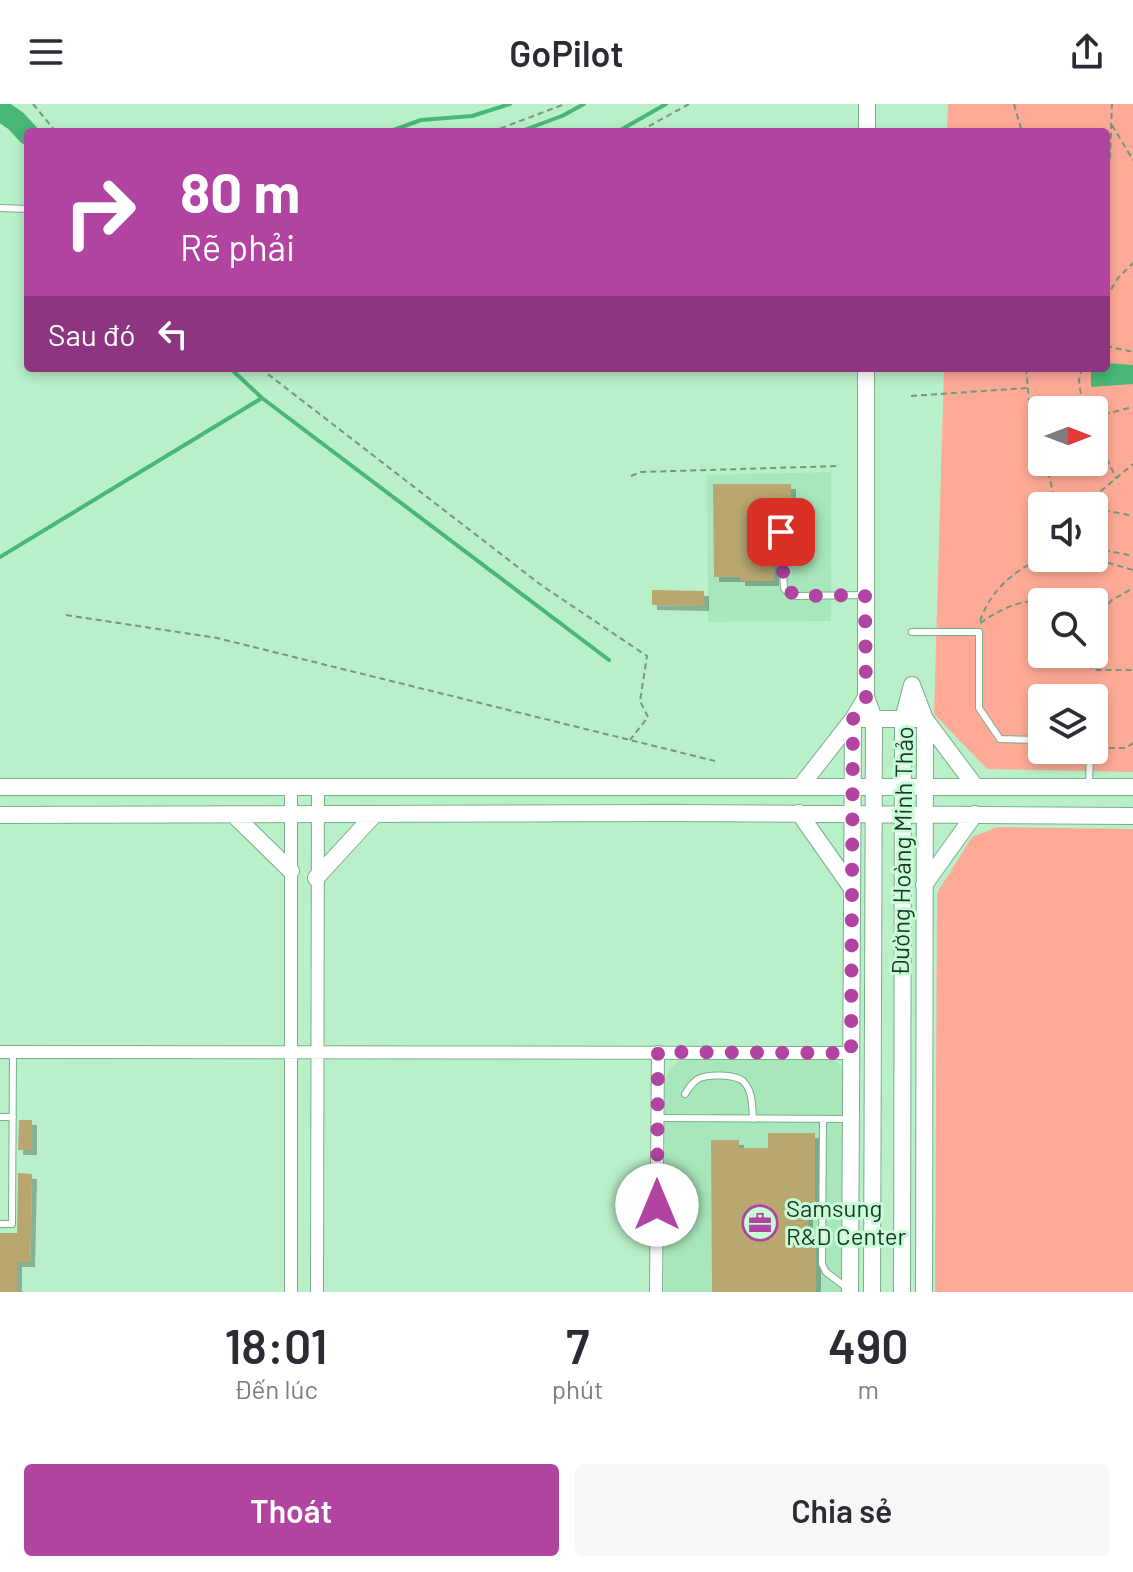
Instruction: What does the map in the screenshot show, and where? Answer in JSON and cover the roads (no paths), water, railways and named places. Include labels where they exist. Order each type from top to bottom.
[{"type":"main road","points":[[867,104],[867,128]]},
{"type":"main road","name":"Đường Hoàng Minh Thảo","points":[[866,372],[866,697],[874,719],[872,1292]]},
{"type":"main road","name":"Đường Hoàng Minh Thảo","points":[[902,1292],[903,719],[912,685],[925,719],[924,1292]]},
{"type":"main road","points":[[800,787],[853,719],[866,697]]},
{"type":"main road","points":[[853,719],[925,719],[975,786]]},
{"type":"main road","name":"Đường Hoàng Minh Thảo","points":[[850,1292],[853,719]]},
{"type":"main road","points":[[0,787],[1133,787]]},
{"type":"main road","points":[[799,813],[851,887],[872,887]]},
{"type":"main road","points":[[0,815],[799,813],[1133,816]]},
{"type":"main road","points":[[901,886],[924,885],[975,814]]},
{"type":"main road","points":[[316,878],[374,815]]},
{"type":"main road","points":[[235,816],[291,871]]},
{"type":"street","points":[[291,787],[291,1292]]},
{"type":"street","points":[[317,1292],[318,787]]},
{"type":"street","points":[[6,1052],[851,1053]]},
{"type":"street","points":[[656,1292],[658,1052]]},
{"type":"lane","points":[[0,208],[24,209]]},
{"type":"lane","points":[[781,532],[784,588],[789,594],[865,595]]},
{"type":"lane","points":[[912,632],[979,628],[979,708],[1000,739],[1028,740]]},
{"type":"lane","points":[[1089,787],[1091,764]]},
{"type":"lane","points":[[0,1224],[12,1224],[13,1117],[6,1052]]},
{"type":"lane","points":[[685,1094],[697,1079],[735,1077],[750,1092],[753,1119]]},
{"type":"lane","points":[[0,1117],[13,1117]]},
{"type":"lane","points":[[657,1118],[851,1119]]},
{"type":"lane","points":[[823,1119],[822,1264],[826,1272],[850,1292]]},
{"type":"waterway","points":[[399,128],[421,120],[472,116],[510,104]]},
{"type":"waterway","points":[[530,128],[584,104]]},
{"type":"waterway","points":[[624,128],[666,104]]},
{"type":"waterway","points":[[0,110],[24,130]]},
{"type":"waterway","points":[[234,372],[262,398],[609,660]]},
{"type":"waterway","points":[[0,557],[262,398]]},
{"type":"place","name":"Samsung R&D Center","points":[[760,1223]]}]
